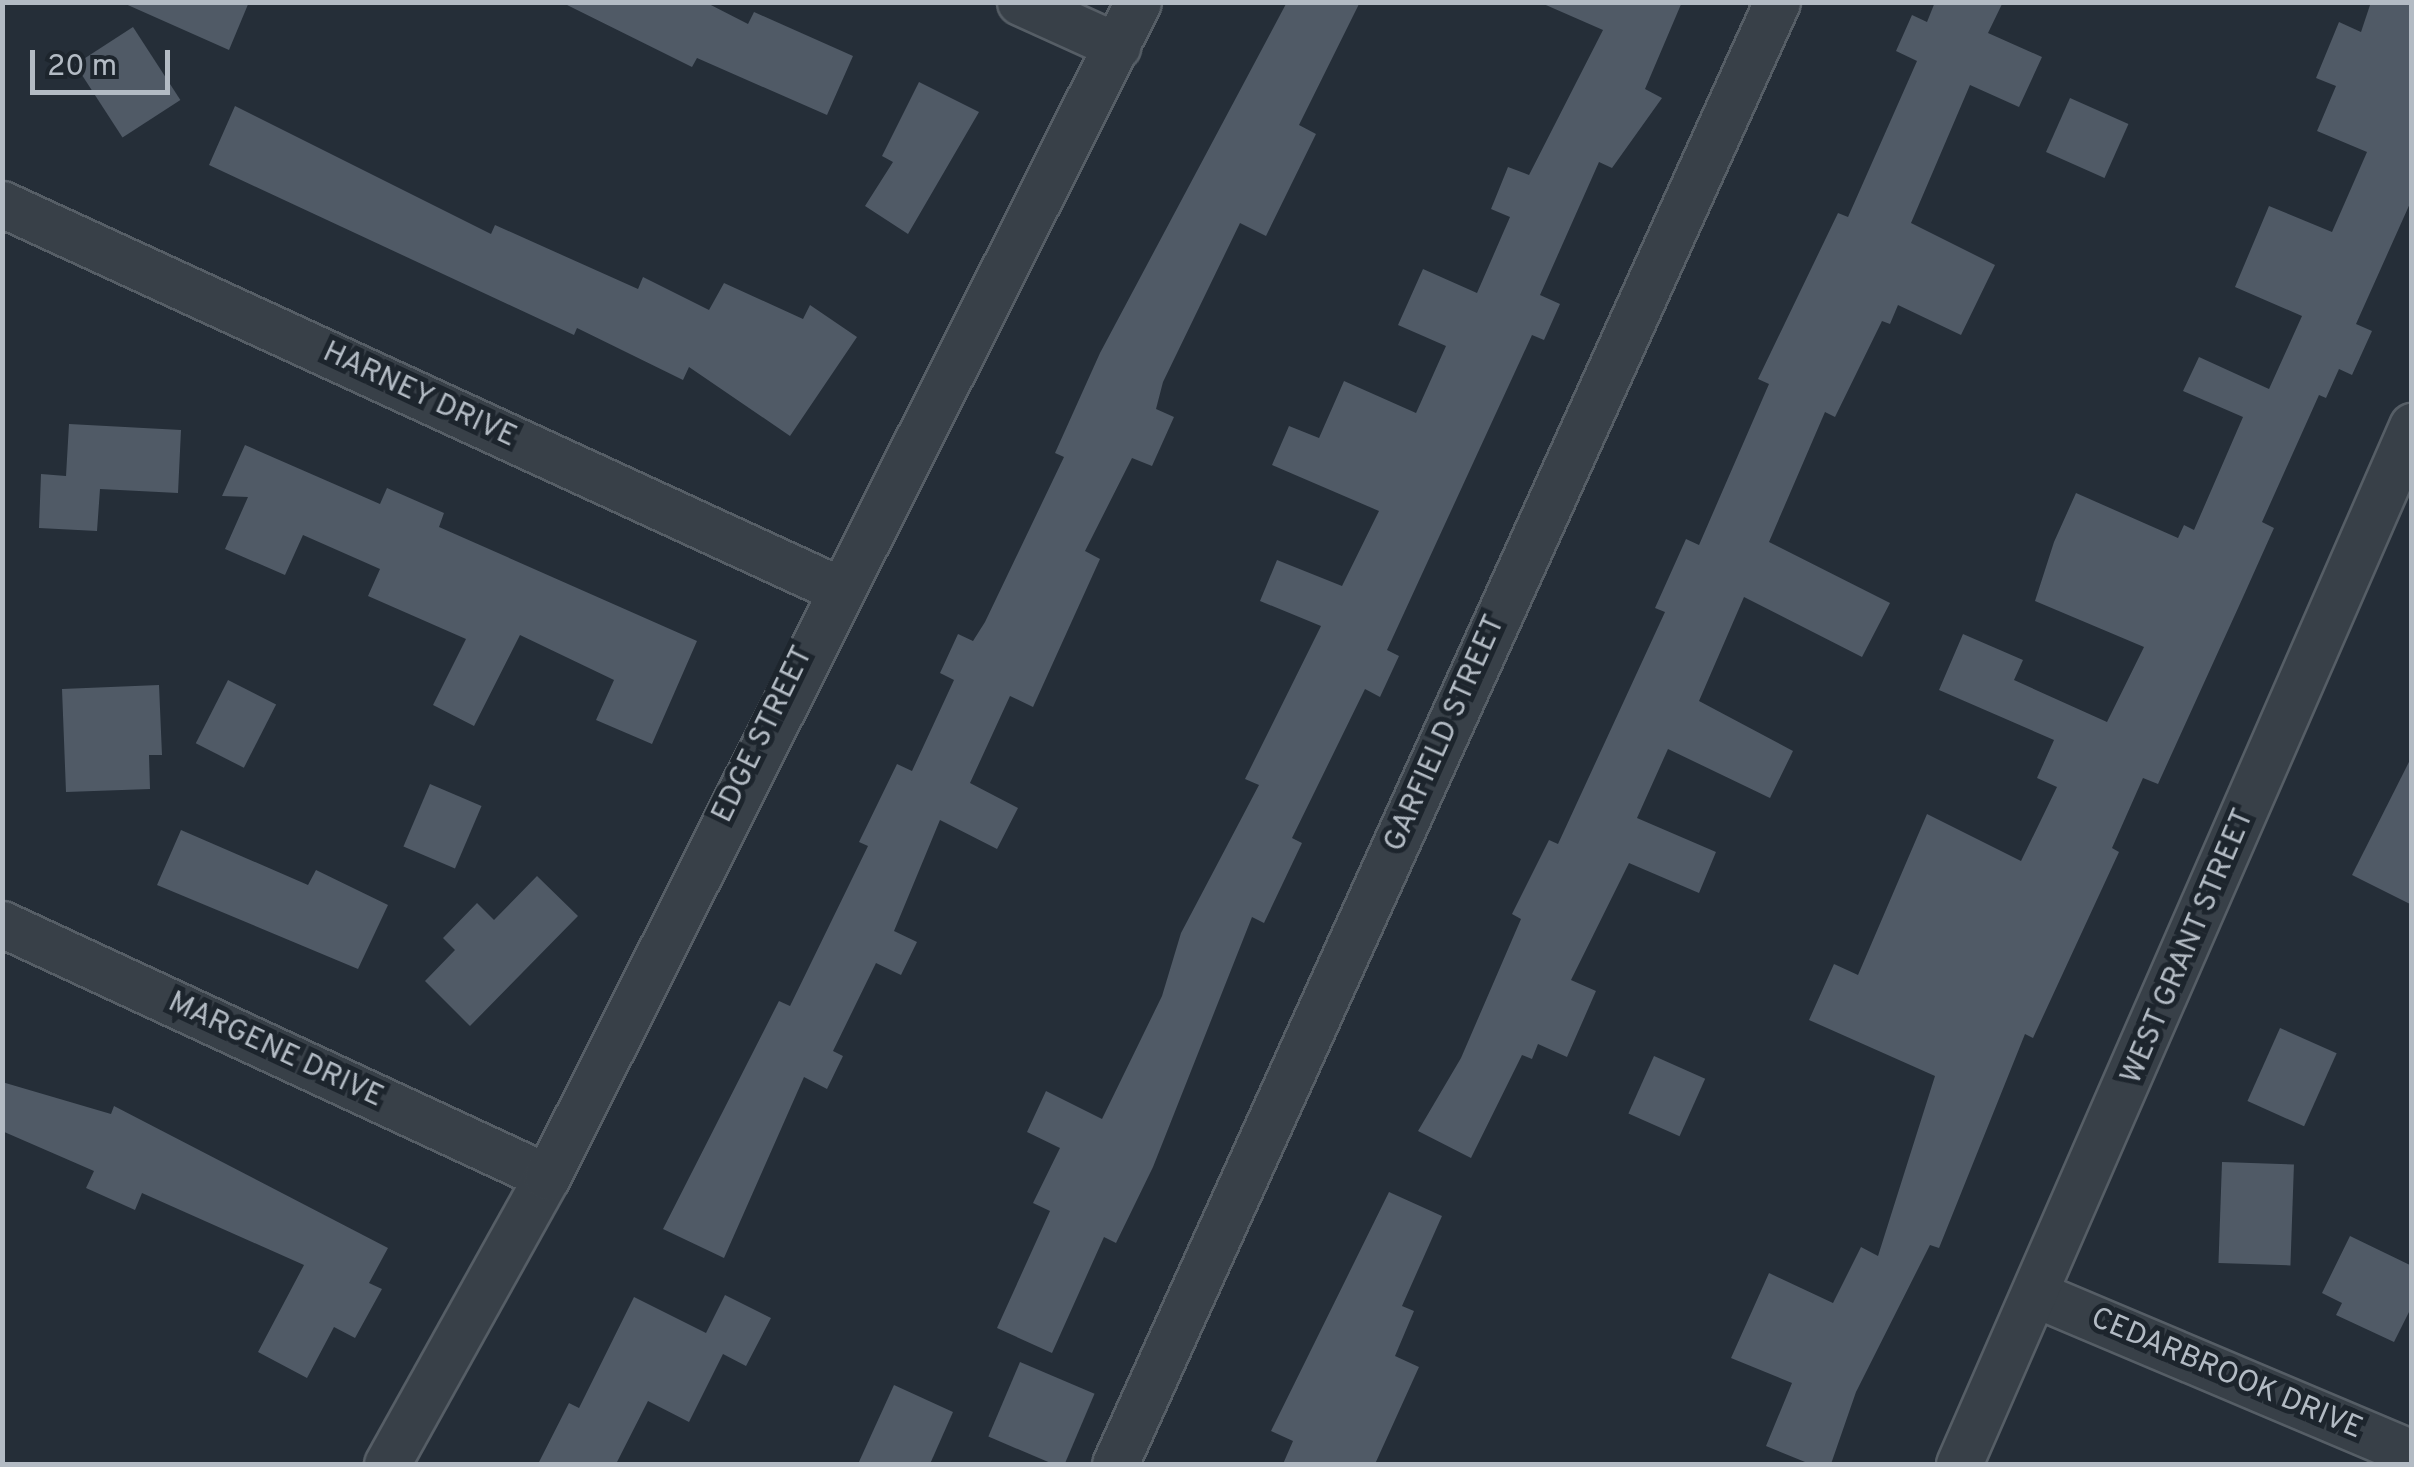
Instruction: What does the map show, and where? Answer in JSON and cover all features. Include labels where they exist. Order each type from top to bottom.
[{"type":"street","points":[[1020,2],[1117,46]]},
{"type":"street","name":"EDGE STREET","points":[[387,1464],[547,1177],[836,588],[1138,2]]},
{"type":"street","name":"GARFIELD STREET","points":[[1115,1464],[1776,2]]},
{"type":"street","name":"HARNEY DRIVE","points":[[2,204],[836,588]]},
{"type":"street","name":"WEST GRANT STREET","points":[[1960,1464],[2040,1296],[2412,426]]},
{"type":"street","name":"MARGENE DRIVE","points":[[2,924],[547,1177]]},
{"type":"street","name":"CEDARBROOK DRIVE","points":[[2040,1296],[2412,1453]]},
{"type":"building","points":[[121,2],[249,2],[229,50]]},
{"type":"building","points":[[561,2],[705,2],[748,24],[754,12],[853,56],[827,115],[697,58],[692,67]]},
{"type":"building","points":[[1287,2],[1360,2],[1299,125],[1316,134],[1266,236],[1240,223],[1163,382],[1156,409],[1174,417],[1152,466],[1132,458],[1085,551],[1100,559],[1033,707],[1010,696],[970,783],[1018,808],[997,849],[940,820],[894,931],[917,942],[901,975],[876,963],[833,1051],[843,1056],[827,1089],[804,1077],[724,1258],[663,1229],[779,1001],[790,1006],[868,846],[859,842],[897,764],[912,771],[954,680],[940,673],[958,634],[973,641],[985,622],[1064,457],[1055,453],[1100,353]]},
{"type":"building","points":[[1539,2],[1682,2],[1645,89],[1662,98],[1612,168],[1599,162],[1540,295],[1560,304],[1544,340],[1532,335],[1387,650],[1399,656],[1380,697],[1365,689],[1292,838],[1302,843],[1264,923],[1252,917],[1153,1167],[1116,1243],[1104,1237],[1052,1353],[997,1328],[1050,1211],[1033,1203],[1060,1148],[1027,1132],[1046,1091],[1102,1119],[1162,996],[1181,933],[1259,785],[1245,779],[1321,626],[1260,601],[1277,560],[1342,586],[1379,511],[1272,465],[1289,426],[1319,438],[1344,381],[1416,413],[1446,346],[1398,325],[1423,269],[1477,293],[1510,217],[1491,209],[1508,167],[1529,175],[1603,30]]},
{"type":"building","points":[[1935,2],[2003,2],[1988,33],[2042,57],[2019,107],[1970,85],[1911,223],[1995,265],[1961,335],[1898,305],[1890,324],[1882,321],[1835,417],[1825,412],[1769,542],[1890,603],[1862,657],[1744,597],[1699,701],[1793,751],[1770,798],[1668,749],[1637,818],[1716,852],[1699,893],[1629,863],[1571,980],[1596,991],[1567,1057],[1538,1044],[1532,1059],[1522,1055],[1471,1158],[1418,1131],[1461,1058],[1521,919],[1512,914],[1549,840],[1558,844],[1665,612],[1655,608],[1686,539],[1699,545],[1769,384],[1758,379],[1838,213],[1848,217],[1917,61],[1896,51],[1912,15],[1927,22]]},
{"type":"building","points":[[2371,2],[2412,2],[2412,199],[2356,324],[2372,331],[2352,375],[2339,369],[2326,398],[2319,395],[2262,522],[2274,528],[2158,784],[2143,778],[2112,848],[2119,852],[2033,1038],[2025,1034],[1939,1248],[1930,1245],[1856,1392],[1831,1464],[1810,1464],[1766,1446],[1792,1383],[1731,1358],[1769,1273],[1833,1303],[1861,1247],[1878,1256],[1935,1076],[1809,1020],[1834,964],[1858,975],[1927,814],[2021,861],[2057,787],[2037,778],[2054,740],[1939,690],[1963,634],[2023,660],[2014,680],[2107,722],[2144,647],[2035,601],[2054,542],[2076,493],[2178,538],[2184,525],[2194,530],[2243,417],[2183,391],[2199,357],[2269,389],[2302,316],[2235,287],[2269,206],[2332,232],[2367,152],[2317,131],[2336,86],[2316,78],[2339,22],[2361,32]]},
{"type":"building","points":[[133,27],[180,100],[123,138],[75,65]]},
{"type":"building","points":[[919,82],[979,112],[908,234],[865,206],[893,162],[882,156]]},
{"type":"building","points":[[2070,98],[2128,124],[2104,178],[2046,152]]},
{"type":"building","points":[[235,106],[491,234],[495,225],[638,289],[643,277],[709,310],[724,283],[803,319],[810,305],[857,337],[790,436],[689,367],[683,380],[577,328],[574,335],[209,165]]},
{"type":"building","points":[[69,424],[181,430],[178,493],[100,489],[97,531],[39,528],[41,474],[66,476]]},
{"type":"building","points":[[245,445],[380,504],[387,488],[444,513],[439,527],[697,641],[652,744],[596,720],[614,680],[520,635],[474,726],[433,705],[466,639],[368,596],[380,569],[303,535],[285,575],[225,549],[248,497],[222,496]]},
{"type":"building","points":[[228,680],[276,705],[244,768],[196,743]]},
{"type":"building","points":[[159,685],[162,755],[149,755],[150,789],[66,792],[62,689]]},
{"type":"building","points":[[2412,756],[2412,905],[2352,875]]},
{"type":"building","points":[[430,784],[482,806],[455,868],[403,847]]},
{"type":"building","points":[[181,830],[308,885],[316,870],[388,905],[358,969],[157,885]]},
{"type":"building","points":[[537,876],[578,916],[470,1026],[425,981],[455,950],[443,938],[477,903],[494,920]]},
{"type":"building","points":[[2280,1028],[2337,1053],[2304,1126],[2247,1101]]},
{"type":"building","points":[[1654,1056],[1705,1079],[1680,1136],[1628,1114]]},
{"type":"building","points":[[2,1082],[111,1114],[114,1106],[388,1248],[369,1283],[382,1289],[355,1338],[334,1327],[307,1378],[258,1352],[304,1265],[142,1193],[135,1210],[86,1188],[94,1171],[2,1131]]},
{"type":"building","points":[[2222,1162],[2294,1165],[2290,1265],[2218,1263]]},
{"type":"building","points":[[1389,1192],[1442,1216],[1402,1306],[1414,1311],[1395,1356],[1419,1367],[1375,1464],[1283,1464],[1293,1441],[1271,1431]]},
{"type":"building","points":[[2350,1236],[2412,1266],[2412,1306],[2394,1342],[2336,1315],[2342,1303],[2322,1293]]},
{"type":"building","points":[[725,1295],[771,1318],[746,1366],[723,1354],[689,1422],[648,1401],[616,1464],[538,1464],[569,1403],[579,1408],[634,1297],[706,1333]]},
{"type":"building","points":[[1020,1362],[1095,1394],[1065,1464],[1053,1464],[988,1437]]},
{"type":"building","points":[[894,1385],[953,1412],[930,1464],[858,1464]]}]
